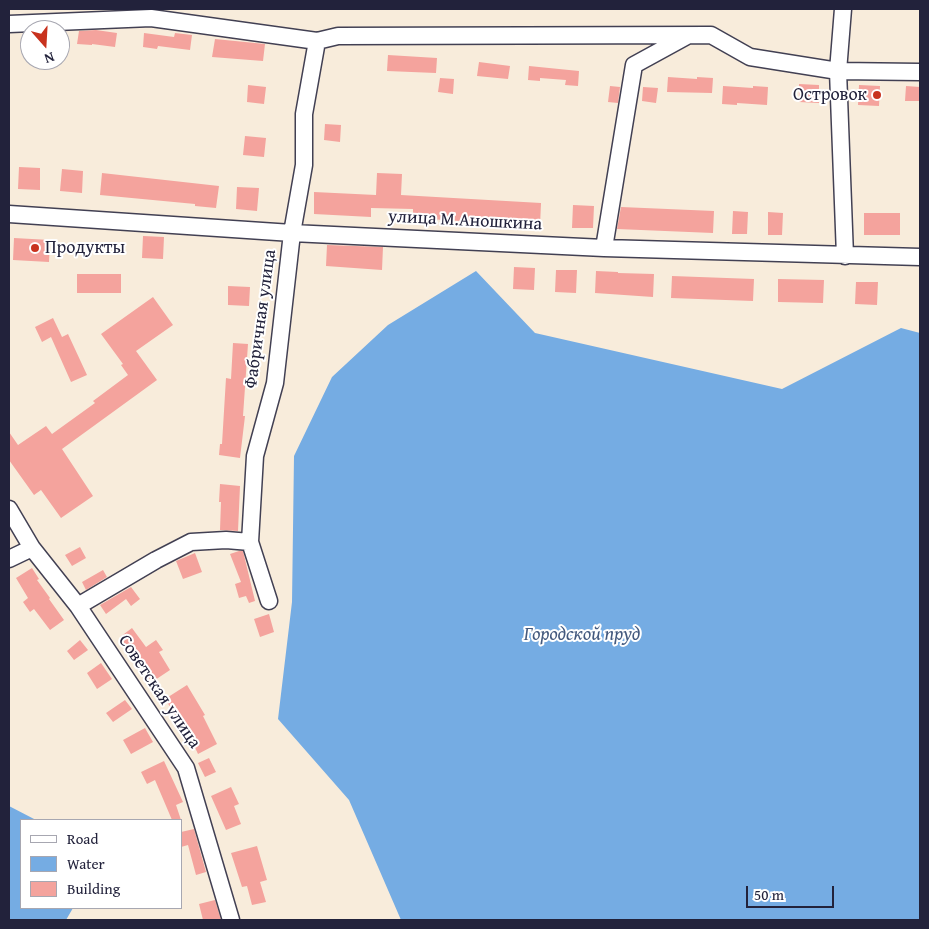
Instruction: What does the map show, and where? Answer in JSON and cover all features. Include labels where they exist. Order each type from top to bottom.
[{"type":"street","points":[[843,9],[838,71],[845,256]]},
{"type":"street","points":[[9,24],[151,18],[317,41],[338,36],[711,35],[750,57],[838,71],[920,72]]},
{"type":"street","points":[[604,248],[634,66],[689,35]]},
{"type":"street","name":"Фабричная улица","points":[[269,601],[250,542],[255,456],[274,383],[292,233],[304,165],[304,114],[317,41]]},
{"type":"street","name":"улица М.Аношкина","points":[[9,214],[292,233],[604,248],[845,256],[920,256]]},
{"type":"street","name":"Советская улица","points":[[9,509],[32,548],[78,606],[186,768],[231,920]]},
{"type":"street","points":[[78,606],[156,560],[191,542],[226,540],[250,542]]},
{"type":"street","points":[[9,559],[32,548]]},
{"type":"water","name":"Городской пруд","points":[[476,271],[535,333],[782,389],[901,328],[920,333],[920,920],[401,920],[349,800],[278,719],[292,602],[294,456],[332,377],[388,325]]},
{"type":"water","points":[[9,806],[34,819],[20,819],[20,909],[72,909],[66,920],[9,920]]},
{"type":"building","points":[[96,30],[117,33],[115,47],[77,44],[79,31]]},
{"type":"building","points":[[144,33],[174,37],[175,33],[192,35],[190,50],[158,46],[157,49],[143,47]]},
{"type":"building","points":[[215,39],[265,44],[263,61],[212,57]]},
{"type":"building","points":[[388,55],[437,58],[436,73],[387,71]]},
{"type":"building","points":[[479,62],[510,66],[508,79],[477,76]]},
{"type":"building","points":[[529,66],[579,71],[578,86],[565,85],[566,80],[540,78],[540,81],[528,80]]},
{"type":"building","points":[[668,77],[713,78],[712,93],[667,92]]},
{"type":"building","points":[[440,78],[454,79],[453,94],[438,92]]},
{"type":"building","points":[[799,84],[819,85],[819,103],[799,102]]},
{"type":"building","points":[[248,85],[266,87],[264,104],[247,102]]},
{"type":"building","points":[[859,85],[880,86],[879,106],[858,105]]},
{"type":"building","points":[[610,86],[620,87],[618,103],[608,102]]},
{"type":"building","points":[[723,86],[768,87],[767,105],[722,104]]},
{"type":"building","points":[[906,86],[920,87],[920,101],[905,101]]},
{"type":"building","points":[[643,87],[658,88],[656,103],[642,101]]},
{"type":"building","points":[[325,124],[341,125],[340,142],[324,140]]},
{"type":"building","points":[[245,136],[266,138],[264,157],[243,155]]},
{"type":"building","points":[[19,167],[40,168],[40,190],[18,189]]},
{"type":"building","points":[[62,169],[83,171],[82,193],[60,191]]},
{"type":"building","points":[[102,173],[219,186],[216,208],[195,206],[195,204],[100,195]]},
{"type":"building","points":[[377,173],[402,174],[401,195],[541,203],[540,226],[413,218],[413,209],[371,208],[371,217],[314,214],[314,192],[376,195]]},
{"type":"building","points":[[237,187],[259,188],[257,211],[236,209]]},
{"type":"building","points":[[573,205],[594,206],[593,228],[572,228]]},
{"type":"building","points":[[621,207],[714,211],[713,233],[617,229]]},
{"type":"building","points":[[733,211],[748,212],[747,234],[732,234]]},
{"type":"building","points":[[768,212],[783,213],[782,235],[768,235]]},
{"type":"building","points":[[864,213],[900,213],[900,235],[864,235]]},
{"type":"building","points":[[143,236],[164,237],[163,259],[142,258]]},
{"type":"building","points":[[14,238],[50,240],[49,262],[13,260]]},
{"type":"building","points":[[327,245],[383,247],[382,270],[326,266]]},
{"type":"building","points":[[514,267],[535,268],[534,290],[513,289]]},
{"type":"building","points":[[556,270],[577,270],[576,293],[555,292]]},
{"type":"building","points":[[596,271],[654,274],[653,297],[595,293]]},
{"type":"building","points":[[77,274],[121,274],[121,293],[77,293]]},
{"type":"building","points":[[672,276],[754,279],[753,301],[671,298]]},
{"type":"building","points":[[778,279],[824,280],[823,303],[778,302]]},
{"type":"building","points":[[856,282],[878,282],[877,305],[855,304]]},
{"type":"building","points":[[228,286],[250,287],[249,306],[228,305]]},
{"type":"building","points":[[153,297],[173,325],[136,351],[157,380],[62,449],[93,496],[61,518],[41,490],[34,495],[9,460],[9,432],[18,445],[46,426],[52,434],[95,403],[93,401],[128,375],[121,365],[123,364],[101,334]]},
{"type":"building","points":[[53,318],[62,337],[68,334],[87,375],[71,382],[51,337],[42,342],[35,327]]},
{"type":"building","points":[[233,343],[248,344],[243,416],[245,416],[240,458],[219,455],[220,444],[222,444],[226,378],[231,379]]},
{"type":"building","points":[[220,484],[240,486],[238,531],[220,530]]},
{"type":"building","points":[[80,547],[86,558],[72,566],[65,555]]},
{"type":"building","points":[[243,551],[255,601],[249,603],[246,596],[239,598],[235,584],[241,582],[230,554]]},
{"type":"building","points":[[195,553],[202,572],[183,579],[176,561]]},
{"type":"building","points":[[32,568],[39,579],[37,580],[64,620],[50,630],[34,609],[30,612],[23,602],[28,598],[16,578]]},
{"type":"building","points":[[103,570],[107,577],[86,590],[82,582]]},
{"type":"building","points":[[131,587],[140,599],[131,606],[126,599],[106,614],[100,605]]},
{"type":"building","points":[[269,614],[274,632],[260,637],[254,619]]},
{"type":"building","points":[[132,628],[146,647],[156,640],[163,650],[159,652],[170,670],[152,682],[120,637]]},
{"type":"building","points":[[80,640],[88,650],[74,660],[67,651]]},
{"type":"building","points":[[101,663],[112,679],[97,689],[87,673]]},
{"type":"building","points":[[187,685],[205,715],[203,716],[217,744],[198,754],[191,739],[165,699]]},
{"type":"building","points":[[125,700],[132,709],[113,722],[106,713]]},
{"type":"building","points":[[145,728],[153,742],[131,754],[123,740]]},
{"type":"building","points":[[209,758],[216,772],[205,777],[198,763]]},
{"type":"building","points":[[164,761],[183,802],[176,805],[181,819],[172,819],[155,780],[147,784],[141,772]]},
{"type":"building","points":[[231,787],[239,804],[234,806],[241,824],[226,830],[211,796]]},
{"type":"building","points":[[194,829],[206,872],[196,875],[188,845],[182,847],[182,832]]},
{"type":"building","points":[[257,846],[267,880],[260,882],[266,902],[252,905],[247,886],[242,887],[231,853]]},
{"type":"building","points":[[215,900],[221,920],[203,920],[199,904]]},
{"type":"place","name":"Островок","points":[[877,95]]},
{"type":"place","name":"Продукты","points":[[35,248]]}]
